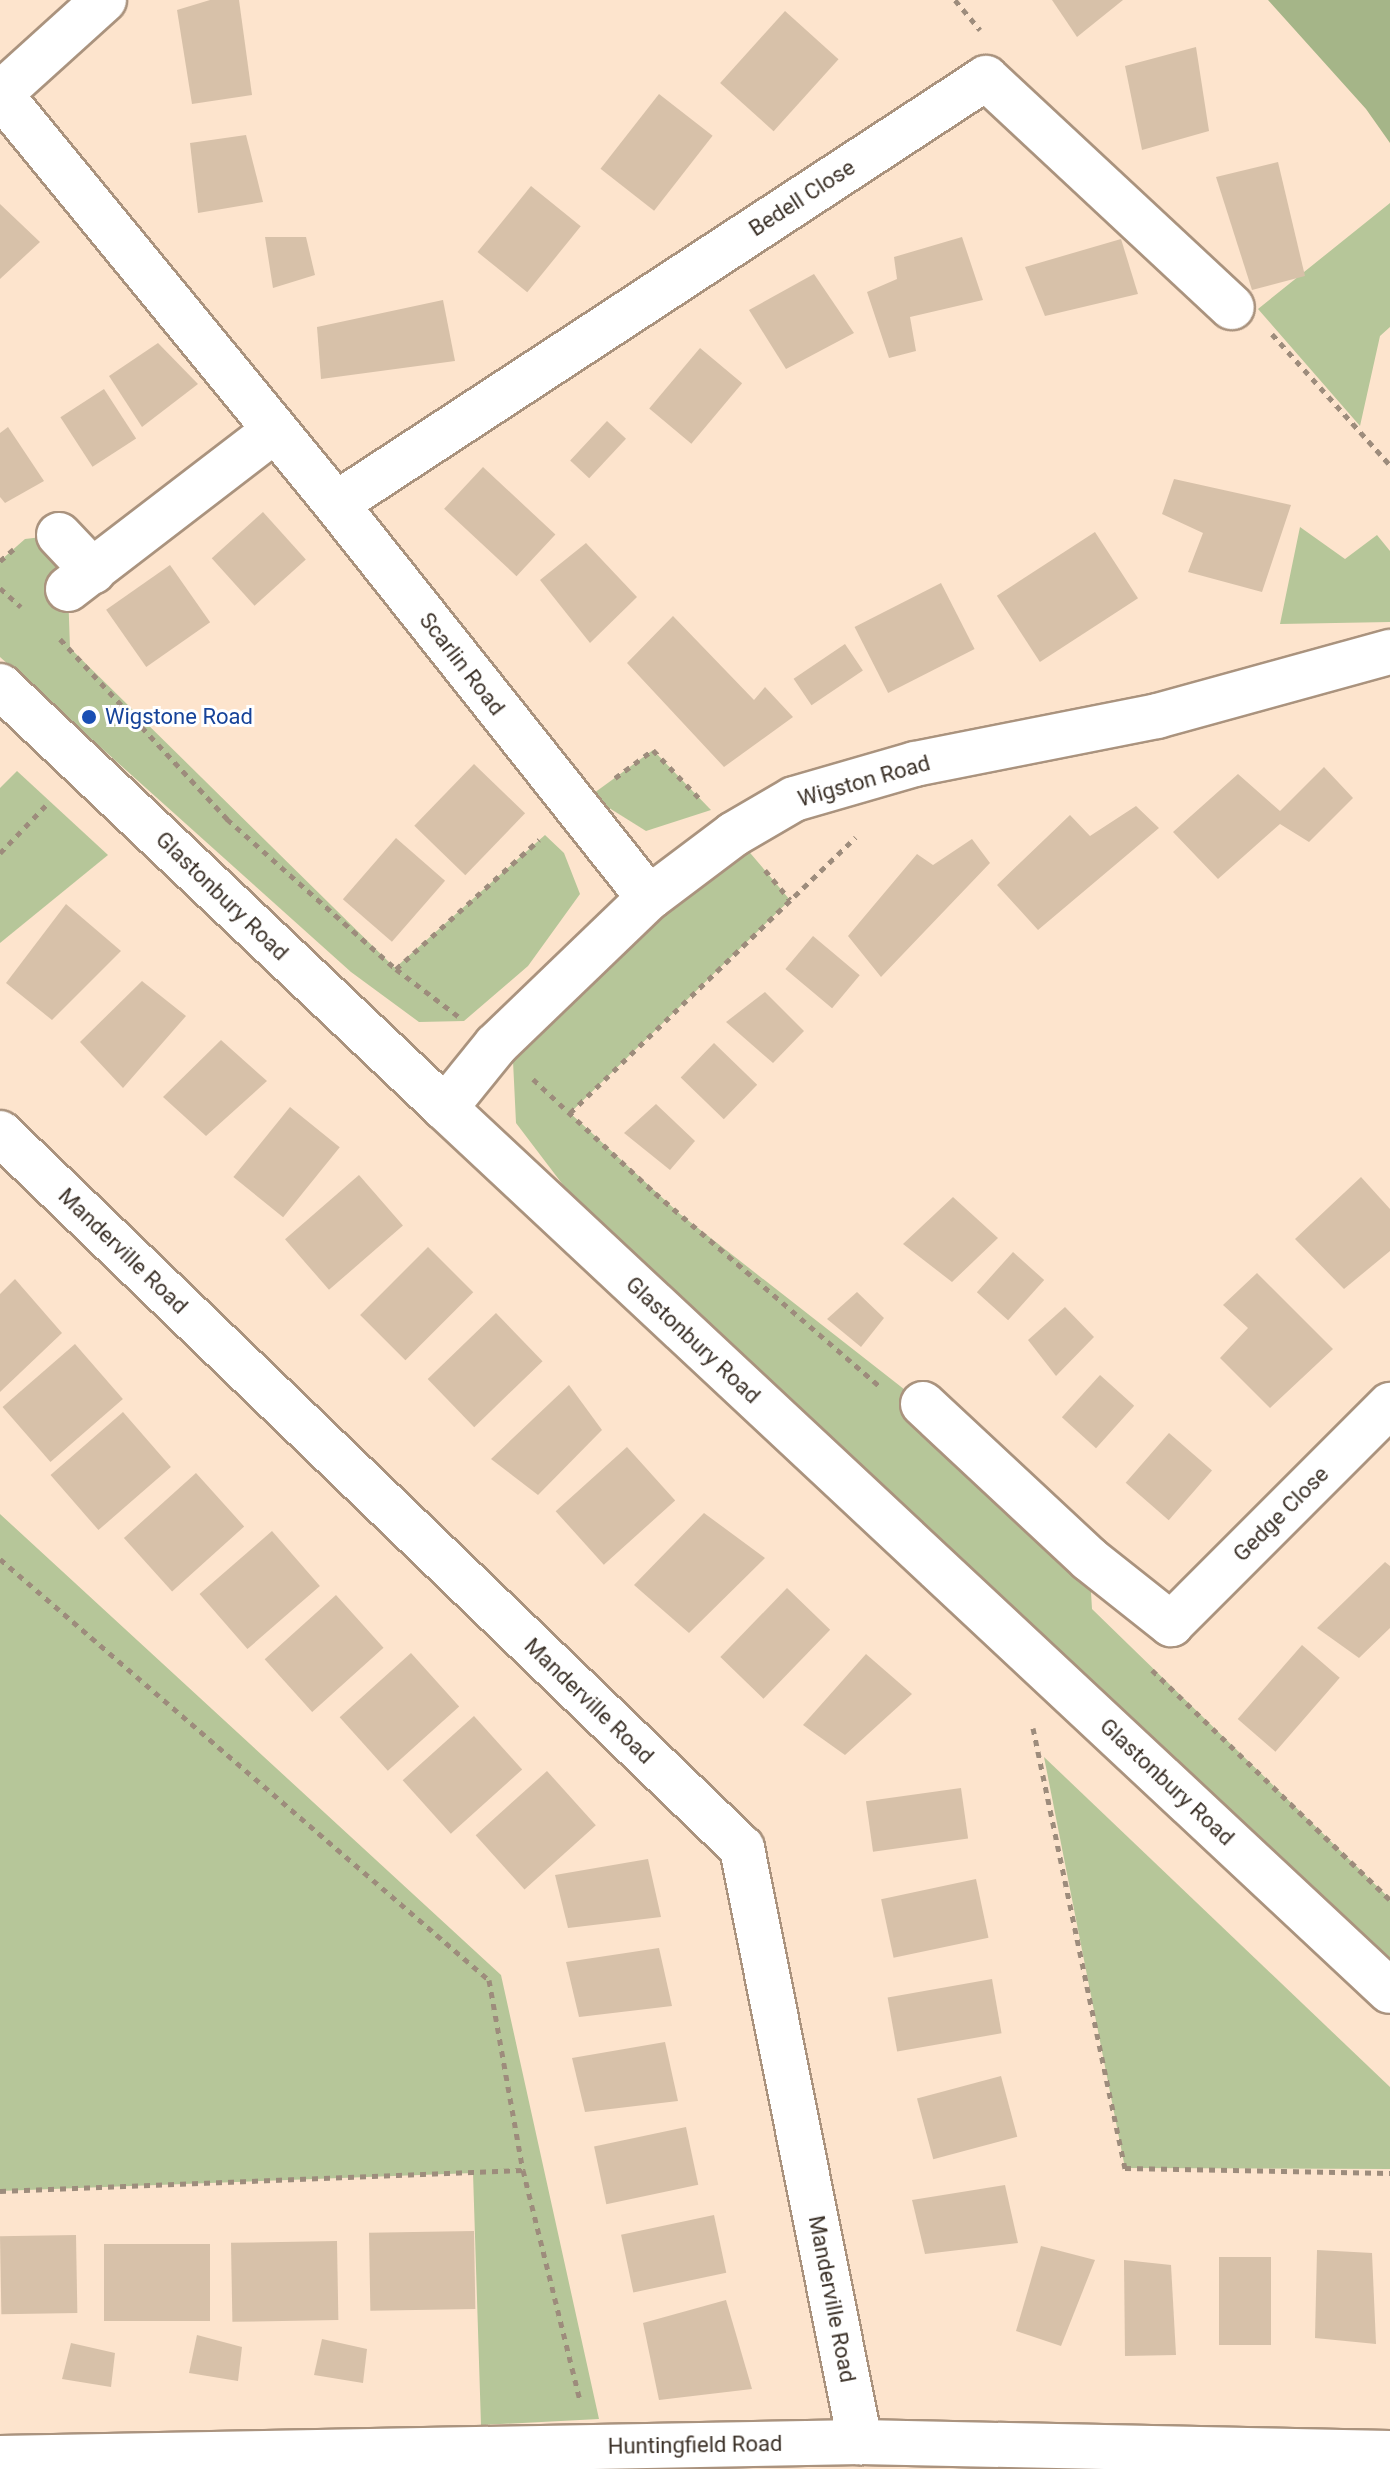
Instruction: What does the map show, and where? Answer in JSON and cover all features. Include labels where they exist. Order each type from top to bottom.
[{"type":"street","points":[[0,94],[104,0]]},
{"type":"street","name":"Bedell Close","points":[[336,504],[986,78],[1232,307]]},
{"type":"street","name":"Scarlin Road","points":[[0,94],[336,504],[649,898]]},
{"type":"street","points":[[59,535],[80,580],[275,430]]},
{"type":"street","name":"Wigston Road","points":[[445,1108],[496,1045],[649,898],[734,834],[794,799],[915,764],[1157,716],[1390,652]]},
{"type":"street","name":"Glastonbury Road","points":[[0,686],[445,1108],[1390,1991]]},
{"type":"street","name":"Manderville Road","points":[[0,1133],[742,1848],[860,2442]]},
{"type":"street","name":"Gedge Close","points":[[923,1404],[1089,1559],[1171,1624],[1390,1405]]},
{"type":"street","name":"Huntingfield Road","points":[[0,2458],[860,2442],[1390,2453]]},
{"type":"path","points":[[1232,307],[1259,319],[1390,465]]},
{"type":"path","points":[[0,588],[23,608]]},
{"type":"path","points":[[58,638],[227,819],[396,969],[496,1045],[655,1193],[892,1398],[923,1404]]},
{"type":"path","points":[[0,853],[84,765]]},
{"type":"path","points":[[570,1113],[856,837]]},
{"type":"path","points":[[0,1559],[489,1980],[523,2170],[592,2447]]},
{"type":"path","points":[[1150,1668],[1390,1900]]},
{"type":"path","points":[[1032,1723],[1125,2168],[1390,2173]]},
{"type":"path","points":[[0,2191],[523,2170]]},
{"type":"green space","points":[[1268,0],[1390,0],[1390,143],[1366,109]]},
{"type":"green space","points":[[1390,203],[1390,327],[1380,336],[1360,426],[1258,309]]},
{"type":"green space","points":[[1300,527],[1345,559],[1377,535],[1390,551],[1390,622],[1280,624]]},
{"type":"green space","points":[[59,535],[68,590],[70,648],[395,968],[545,835],[564,853],[580,894],[528,966],[464,1021],[419,1022],[351,972],[0,657],[0,561],[25,539]]},
{"type":"green space","points":[[653,750],[711,810],[646,831],[590,796]]},
{"type":"green space","points":[[17,771],[108,855],[0,943],[0,788]]},
{"type":"green space","points":[[734,834],[790,900],[570,1113],[680,1214],[923,1404],[1089,1559],[1092,1609],[1390,1899],[1390,1985],[576,1202],[516,1123],[513,1061],[627,950]]},
{"type":"green space","points":[[0,1514],[501,1975],[599,2419],[481,2425],[473,2173],[0,2191]]},
{"type":"green space","points":[[1044,1757],[1390,2087],[1390,2169],[1125,2168]]},
{"type":"building","points":[[210,0],[239,0],[252,95],[192,104],[177,10]]},
{"type":"building","points":[[1052,0],[1123,0],[1077,37]]},
{"type":"building","points":[[785,11],[839,59],[774,131],[720,83]]},
{"type":"building","points":[[1196,47],[1209,131],[1142,150],[1125,66]]},
{"type":"building","points":[[659,94],[713,136],[654,211],[601,169]]},
{"type":"building","points":[[246,135],[263,202],[198,213],[190,143]]},
{"type":"building","points":[[1278,162],[1305,276],[1252,290],[1216,177]]},
{"type":"building","points":[[531,186],[581,226],[527,292],[478,252]]},
{"type":"building","points":[[0,204],[40,242],[0,279]]},
{"type":"building","points":[[265,237],[306,237],[315,275],[273,288]]},
{"type":"building","points":[[962,237],[983,300],[910,317],[916,351],[889,358],[867,292],[897,279],[894,257]]},
{"type":"building","points":[[1121,239],[1138,294],[1045,316],[1025,267]]},
{"type":"building","points":[[814,274],[854,333],[786,369],[749,310]]},
{"type":"building","points":[[443,300],[455,361],[321,379],[317,327]]},
{"type":"building","points":[[158,343],[198,384],[142,427],[109,376]]},
{"type":"building","points":[[700,348],[742,383],[691,444],[649,409]]},
{"type":"building","points":[[104,389],[136,438],[93,467],[60,417]]},
{"type":"building","points":[[607,421],[626,439],[589,478],[570,460]]},
{"type":"building","points":[[8,427],[44,481],[5,503],[0,497],[0,433]]},
{"type":"building","points":[[483,467],[555,535],[517,576],[444,509]]},
{"type":"building","points":[[1174,479],[1291,505],[1262,592],[1188,572],[1203,533],[1162,514]]},
{"type":"building","points":[[263,512],[306,560],[255,606],[212,558]]},
{"type":"building","points":[[1095,532],[1138,598],[1040,662],[997,596]]},
{"type":"building","points":[[586,543],[637,597],[590,643],[540,580]]},
{"type":"building","points":[[170,565],[210,622],[146,667],[106,610]]},
{"type":"building","points":[[941,583],[975,649],[888,693],[855,627]]},
{"type":"building","points":[[673,616],[754,700],[765,687],[793,717],[724,767],[627,663]]},
{"type":"building","points":[[845,644],[863,671],[811,705],[794,679]]},
{"type":"building","points":[[474,764],[525,813],[465,875],[414,826]]},
{"type":"building","points":[[1324,767],[1353,798],[1309,842],[1280,824],[1218,879],[1173,832],[1238,774],[1280,811]]},
{"type":"building","points":[[1136,806],[1159,828],[1038,930],[997,885],[1070,815],[1090,836]]},
{"type":"building","points":[[396,838],[445,881],[392,942],[343,899]]},
{"type":"building","points":[[972,839],[990,863],[881,977],[848,936],[917,854],[933,865]]},
{"type":"building","points":[[66,904],[121,951],[52,1020],[6,983]]},
{"type":"building","points":[[813,936],[860,975],[832,1008],[785,969]]},
{"type":"building","points":[[142,981],[186,1016],[123,1088],[80,1042]]},
{"type":"building","points":[[765,992],[804,1031],[773,1063],[726,1022]]},
{"type":"building","points":[[221,1040],[267,1081],[206,1136],[163,1097]]},
{"type":"building","points":[[714,1043],[757,1085],[724,1119],[681,1078]]},
{"type":"building","points":[[656,1104],[695,1141],[670,1170],[624,1133]]},
{"type":"building","points":[[290,1107],[340,1147],[283,1217],[233,1177]]},
{"type":"building","points":[[359,1175],[403,1226],[329,1290],[285,1239]]},
{"type":"building","points":[[1361,1177],[1390,1209],[1390,1251],[1344,1289],[1295,1239]]},
{"type":"building","points":[[953,1197],[998,1238],[952,1282],[903,1244]]},
{"type":"building","points":[[428,1247],[473,1292],[405,1360],[360,1315]]},
{"type":"building","points":[[1013,1252],[1044,1280],[1008,1320],[977,1292]]},
{"type":"building","points":[[1257,1273],[1333,1349],[1270,1408],[1220,1358],[1248,1328],[1223,1305]]},
{"type":"building","points":[[15,1279],[62,1333],[0,1392],[0,1294]]},
{"type":"building","points":[[857,1292],[884,1318],[861,1347],[827,1319]]},
{"type":"building","points":[[1065,1307],[1094,1337],[1056,1376],[1028,1340]]},
{"type":"building","points":[[496,1313],[543,1361],[474,1427],[428,1379]]},
{"type":"building","points":[[75,1344],[123,1399],[50,1462],[3,1407]]},
{"type":"building","points":[[1100,1375],[1134,1406],[1096,1448],[1062,1417]]},
{"type":"building","points":[[569,1385],[602,1430],[538,1495],[491,1459]]},
{"type":"building","points":[[123,1412],[171,1467],[98,1530],[51,1475]]},
{"type":"building","points":[[1169,1433],[1212,1470],[1169,1520],[1126,1483]]},
{"type":"building","points":[[627,1447],[675,1501],[604,1565],[556,1511]]},
{"type":"building","points":[[196,1473],[244,1527],[172,1591],[124,1538]]},
{"type":"building","points":[[704,1513],[765,1558],[689,1633],[634,1585]]},
{"type":"building","points":[[272,1531],[320,1586],[247,1649],[200,1594]]},
{"type":"building","points":[[1385,1562],[1390,1566],[1390,1628],[1359,1658],[1317,1628]]},
{"type":"building","points":[[787,1588],[830,1630],[763,1699],[720,1657]]},
{"type":"building","points":[[336,1595],[384,1648],[312,1712],[265,1659]]},
{"type":"building","points":[[1302,1645],[1340,1678],[1275,1752],[1238,1719]]},
{"type":"building","points":[[411,1653],[459,1707],[388,1771],[340,1717]]},
{"type":"building","points":[[866,1654],[912,1694],[845,1755],[803,1725]]},
{"type":"building","points":[[474,1716],[522,1770],[451,1834],[403,1780]]},
{"type":"building","points":[[547,1771],[596,1825],[525,1889],[476,1835]]},
{"type":"building","points":[[961,1788],[968,1839],[873,1852],[866,1801]]},
{"type":"building","points":[[648,1859],[661,1917],[568,1928],[555,1875]]},
{"type":"building","points":[[976,1879],[988,1938],[894,1958],[881,1899]]},
{"type":"building","points":[[659,1948],[672,2006],[579,2017],[566,1962]]},
{"type":"building","points":[[992,1979],[1002,2033],[897,2052],[888,1997]]},
{"type":"building","points":[[665,2042],[678,2101],[585,2112],[572,2058]]},
{"type":"building","points":[[1001,2076],[1017,2137],[933,2159],[917,2099]]},
{"type":"building","points":[[686,2127],[698,2185],[606,2204],[594,2147]]},
{"type":"building","points":[[1005,2185],[1018,2243],[925,2254],[912,2200]]},
{"type":"building","points":[[714,2215],[726,2273],[633,2292],[621,2235]]},
{"type":"building","points":[[474,2231],[475,2309],[370,2311],[369,2233]]},
{"type":"building","points":[[76,2235],[77,2313],[1,2314],[0,2236]]},
{"type":"building","points":[[337,2241],[338,2320],[232,2322],[231,2243]]},
{"type":"building","points":[[104,2244],[210,2244],[210,2321],[104,2321]]},
{"type":"building","points":[[1041,2246],[1095,2260],[1061,2346],[1016,2331]]},
{"type":"building","points":[[1317,2250],[1372,2253],[1376,2344],[1315,2338]]},
{"type":"building","points":[[1219,2257],[1271,2257],[1271,2345],[1219,2345]]},
{"type":"building","points":[[1124,2260],[1171,2265],[1176,2355],[1125,2356]]},
{"type":"building","points":[[726,2300],[752,2389],[659,2400],[643,2323]]},
{"type":"building","points":[[197,2335],[242,2347],[238,2381],[189,2373]]},
{"type":"building","points":[[322,2339],[367,2349],[363,2383],[314,2375]]},
{"type":"building","points":[[71,2343],[115,2353],[111,2387],[62,2379]]},
{"type":"place","name":"Wigstone Road","points":[[89,717]]}]
